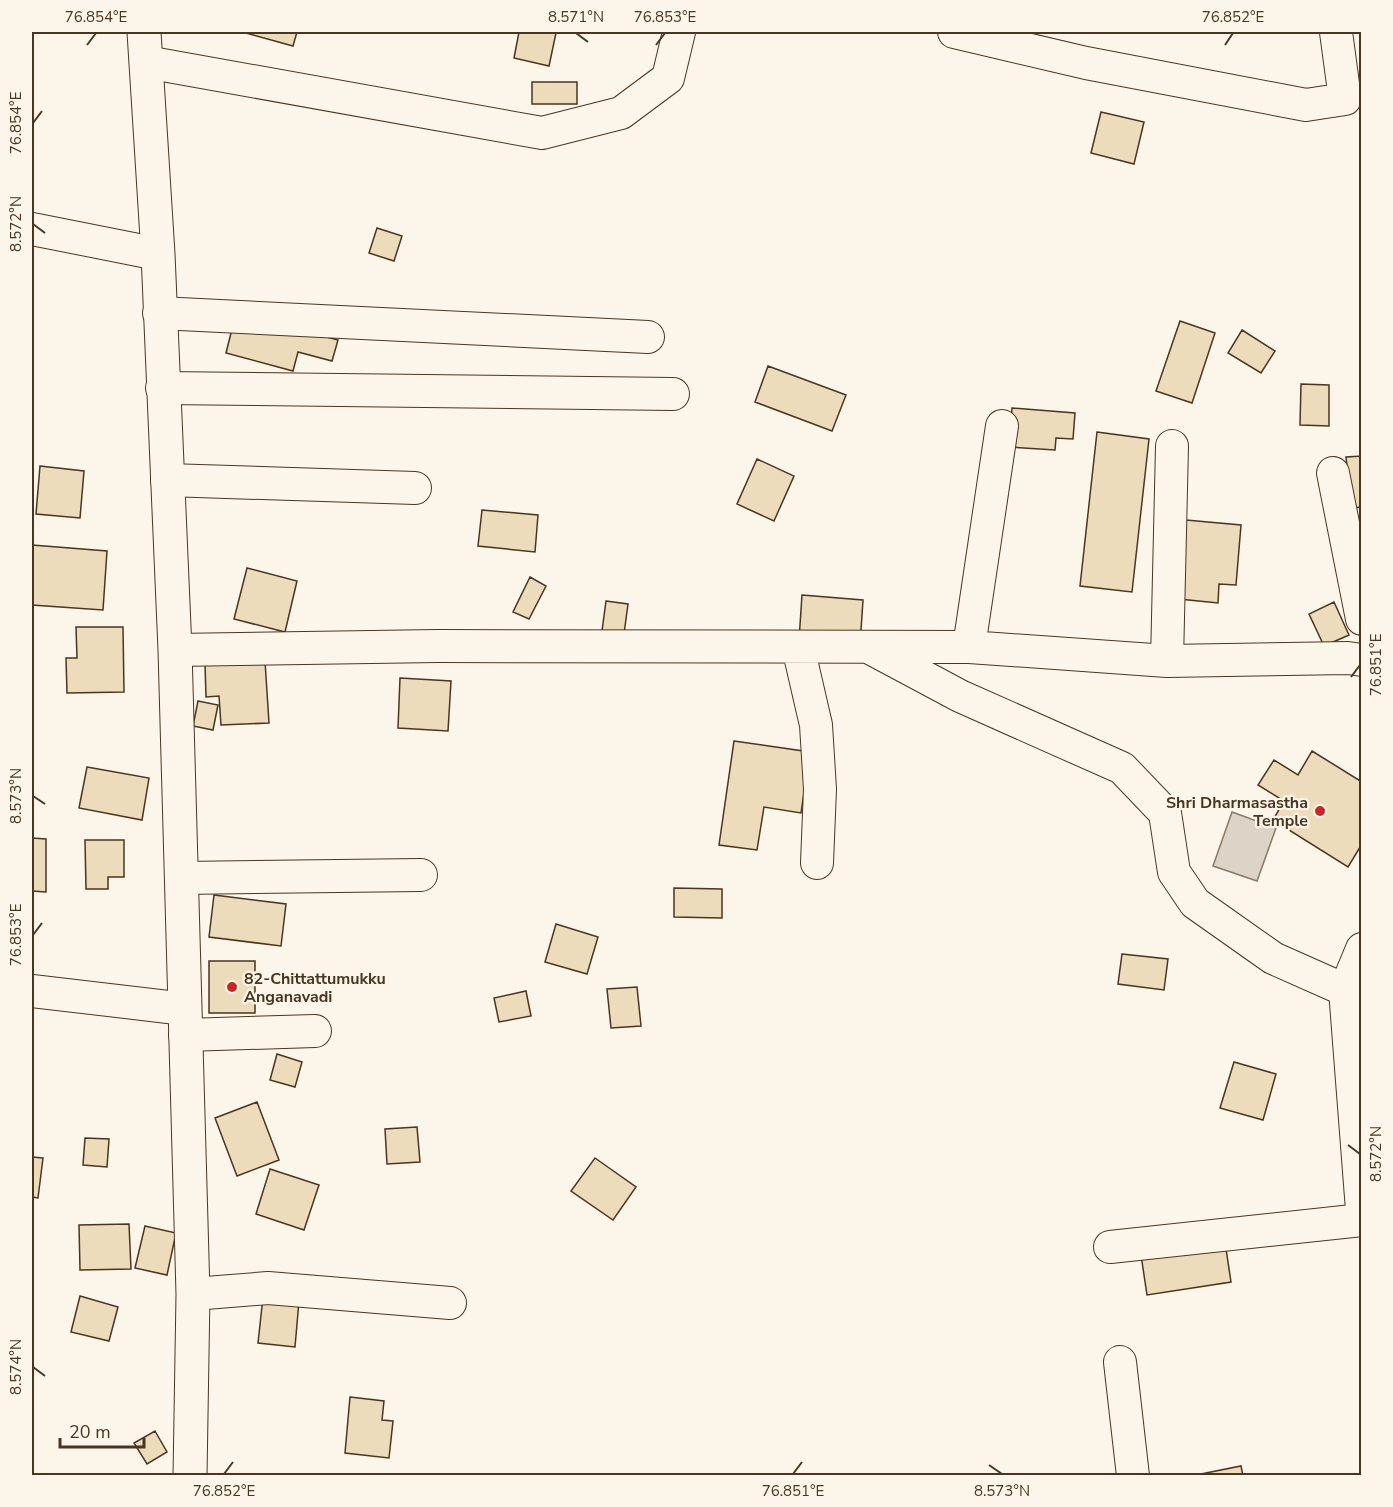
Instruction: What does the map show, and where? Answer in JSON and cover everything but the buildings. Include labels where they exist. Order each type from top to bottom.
[{"type":"main road","points":[[145,47],[158,255],[175,650],[193,1294],[190,1476]]},
{"type":"street","points":[[145,47],[542,133],[621,113],[668,78],[679,32]]},
{"type":"street","points":[[954,32],[1086,63],[1306,105],[1345,99],[1336,32]]},
{"type":"street","points":[[32,229],[158,255]]},
{"type":"street","points":[[159,313],[648,337]]},
{"type":"street","points":[[162,388],[673,394]]},
{"type":"street","points":[[969,647],[1002,426]]},
{"type":"street","points":[[1167,661],[1172,446]]},
{"type":"street","points":[[1332,473],[1362,619]]},
{"type":"street","points":[[166,480],[415,488]]},
{"type":"street","points":[[175,650],[438,646],[969,647],[1167,661],[1348,658],[1362,660]]},
{"type":"street","points":[[798,647],[816,724],[820,789],[817,863]]},
{"type":"street","points":[[868,647],[960,696],[1122,768],[1165,813],[1174,872],[1195,903],[1273,958],[1345,990]]},
{"type":"street","points":[[181,878],[421,875]]},
{"type":"street","points":[[1362,949],[1345,990],[1362,1210]]},
{"type":"street","points":[[32,991],[185,1022],[315,1031]]},
{"type":"street","points":[[1110,1247],[1362,1220]]},
{"type":"street","points":[[193,1294],[268,1288],[450,1303]]},
{"type":"street","points":[[1120,1362],[1133,1476]]},
{"type":"shaded area","points":[[1232,812],[1276,828],[1257,881],[1213,866]]},
{"type":"place","name":"Shri Dharmasastha Temple","points":[[1320,811]]},
{"type":"place","name":"82-Chittattumukku Anganavadi","points":[[232,987]]}]
